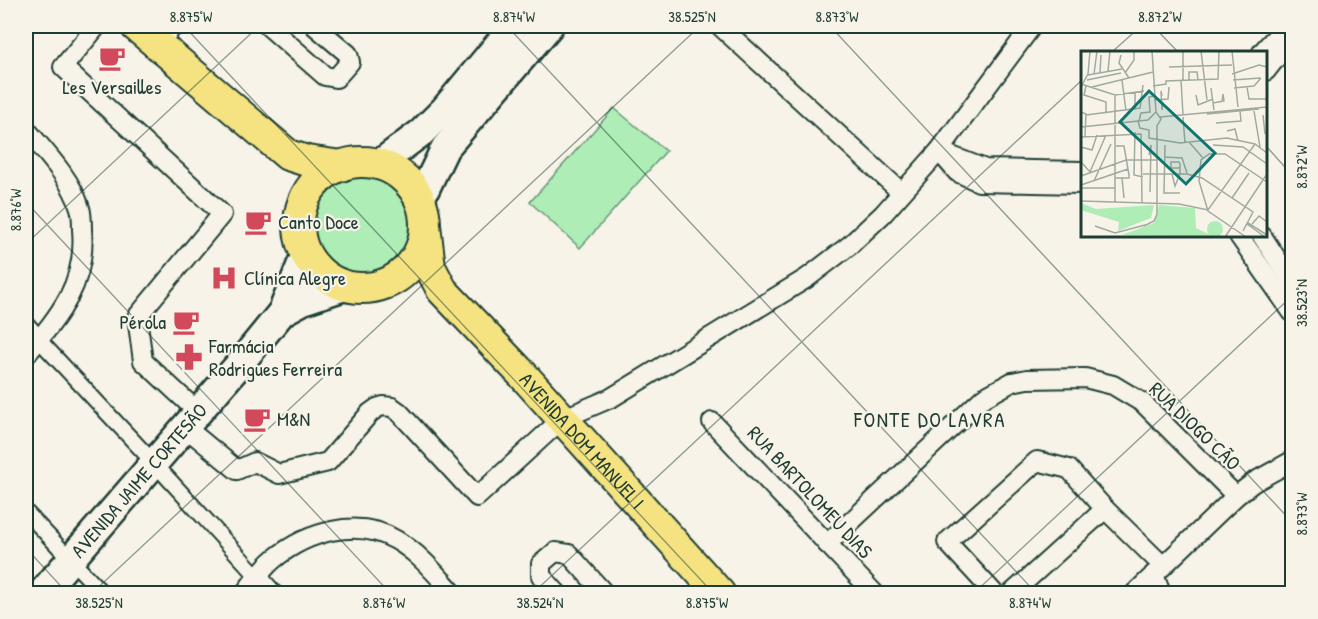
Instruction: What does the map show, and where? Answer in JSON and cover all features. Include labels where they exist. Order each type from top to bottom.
[{"type":"main road","points":[[379,164],[422,132],[445,109],[514,26]]},
{"type":"main road","points":[[357,286],[386,283],[402,273],[414,260],[422,244],[423,212],[445,148],[549,26]]},
{"type":"main road","points":[[156,32],[288,156],[304,201]]},
{"type":"main road","points":[[288,156],[341,166]]},
{"type":"main road","points":[[423,212],[410,183],[396,171],[379,164],[360,162],[341,166],[325,174],[312,186],[304,201],[300,219],[300,236],[306,253],[316,267],[330,279],[357,286],[420,284],[442,290]]},
{"type":"main road","name":"AVENIDA DOM MANUEL I","points":[[423,212],[430,267],[442,290],[720,594]]},
{"type":"main road","name":"AVENIDA JAIME CORTESÃO","points":[[41,594],[282,312],[306,253]]},
{"type":"main road","name":"AVENIDA JAIME CORTESÃO","points":[[282,312],[304,300],[357,286]]},
{"type":"street","points":[[96,26],[63,67],[222,214],[137,316],[143,361],[237,470],[255,462],[279,474],[328,462],[370,413],[383,406],[392,407],[477,497],[562,419],[611,398],[807,278],[850,245],[883,214],[939,151],[1032,26]]},
{"type":"street","points":[[268,26],[325,76],[336,78],[350,62],[348,54],[315,26]]},
{"type":"street","points":[[720,26],[902,192]]},
{"type":"street","points":[[1263,51],[1286,26]]},
{"type":"street","points":[[1267,70],[1293,38]]},
{"type":"street","points":[[26,129],[68,183],[80,208],[83,239],[80,271],[66,306],[26,355]]},
{"type":"street","points":[[939,151],[985,169],[1081,171]]},
{"type":"street","points":[[939,151],[957,172],[979,182],[1081,184]]},
{"type":"street","points":[[1240,237],[1293,312]]},
{"type":"street","points":[[1263,237],[1293,282]]},
{"type":"street","points":[[26,326],[273,594]]},
{"type":"street","name":"RUA DIOGO CÃO","points":[[827,544],[983,398],[1012,382],[1027,379],[1085,378],[1113,385],[1143,403],[1236,496]]},
{"type":"street","name":"RUA BARTOLOMEU DIAS","points":[[712,422],[875,594]]},
{"type":"street","points":[[995,594],[947,542],[1037,460],[1069,469],[1158,570],[1161,594]]},
{"type":"street","points":[[1134,594],[1236,496],[1254,482],[1293,461]]},
{"type":"street","points":[[1011,594],[1105,509]]},
{"type":"street","points":[[26,512],[103,594]]},
{"type":"street","points":[[244,594],[272,560],[303,540],[326,531],[351,529],[374,531],[394,539],[412,551],[454,594]]},
{"type":"street","points":[[558,594],[541,576],[541,564],[555,552],[568,554],[605,594]]},
{"type":"green space","points":[[614,108],[666,151],[580,248],[530,202]]},
{"type":"green space","points":[[361,172],[381,175],[390,180],[404,194],[409,203],[412,223],[409,243],[404,252],[390,266],[381,271],[361,274],[341,271],[332,266],[318,252],[313,243],[310,223],[313,203],[318,194],[332,180],[341,175]]},
{"type":"place","name":"Les Versailles","points":[[112,58]]},
{"type":"place","name":"Canto Doce","points":[[258,222]]},
{"type":"place","name":"Clínica Alegre","points":[[224,278]]},
{"type":"place","name":"Pérola","points":[[186,322]]},
{"type":"place","name":"Farmácia Rodrigues Ferreira","points":[[189,357]]},
{"type":"place","name":"M&N","points":[[257,419]]},
{"type":"district","name":"FONTE DO LAVRA","points":[[930,420]]}]
